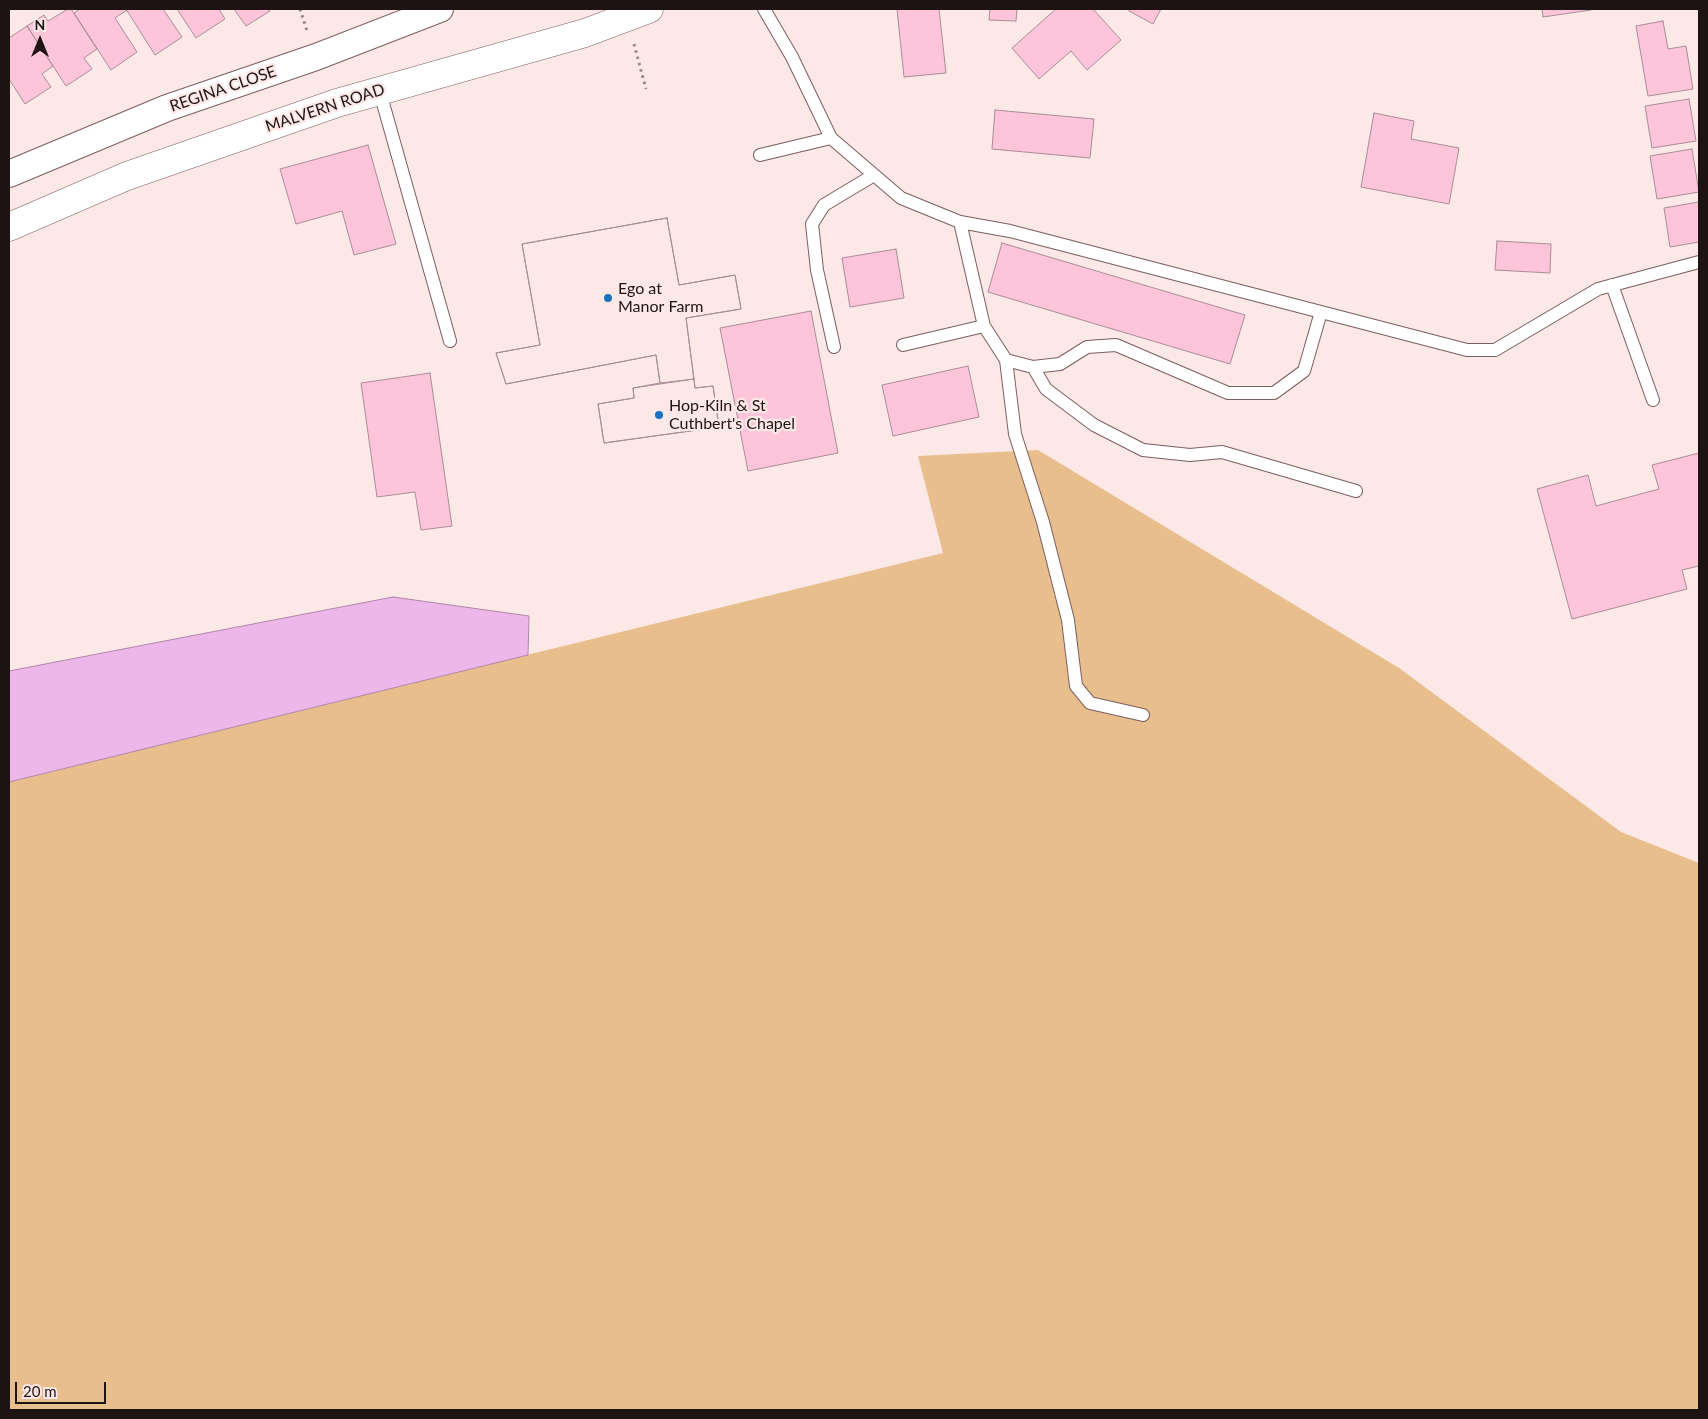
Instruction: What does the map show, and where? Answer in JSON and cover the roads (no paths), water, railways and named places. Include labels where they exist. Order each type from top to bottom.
[{"type":"main road","name":"MALVERN ROAD","points":[[9,227],[126,176],[379,89],[585,33],[637,14]]},
{"type":"street","name":"REGINA CLOSE","points":[[9,174],[167,108],[316,57],[440,9]]},
{"type":"lane","points":[[764,9],[792,57],[831,138],[901,198],[960,222],[1010,231],[1468,350],[1495,350],[1598,289],[1699,262]]},
{"type":"lane","points":[[379,89],[450,341]]},
{"type":"lane","points":[[760,156],[831,138]]},
{"type":"lane","points":[[834,347],[817,270],[812,224],[824,205],[874,175]]},
{"type":"lane","points":[[960,222],[984,326],[1006,360],[1016,434],[1043,522],[1068,620],[1076,686],[1090,703],[1143,715]]},
{"type":"lane","points":[[1612,284],[1654,400]]},
{"type":"lane","points":[[1006,360],[1033,367],[1060,364],[1087,347],[1116,345],[1228,393],[1274,393],[1304,371],[1322,312]]},
{"type":"lane","points":[[903,344],[984,326]]},
{"type":"lane","points":[[1033,367],[1046,389],[1094,425],[1143,450],[1190,456],[1222,452],[1356,491]]},
{"type":"place","name":"Ego at Manor Farm","points":[[608,298]]},
{"type":"place","name":"Hop-Kiln & St Cuthbert's Chapel","points":[[659,415]]}]
